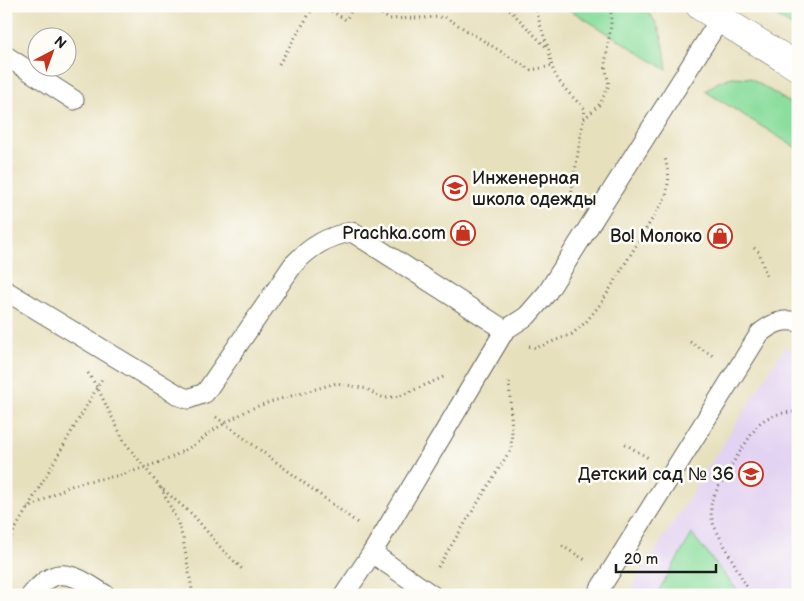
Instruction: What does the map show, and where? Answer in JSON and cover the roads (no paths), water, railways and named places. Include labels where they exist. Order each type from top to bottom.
[{"type":"street","points":[[710,12],[798,67]]},
{"type":"lane","points":[[344,595],[376,546],[505,330],[527,316],[547,293],[654,126],[710,12]]},
{"type":"lane","points":[[6,56],[74,100]]},
{"type":"lane","points":[[6,291],[180,396],[188,398],[205,393],[293,265],[306,251],[337,234],[352,232],[505,330]]},
{"type":"lane","points":[[596,595],[760,333],[775,322],[788,320],[798,322]]},
{"type":"lane","points":[[376,546],[428,592]]},
{"type":"lane","points":[[31,595],[54,576],[68,575],[81,580],[106,595]]},
{"type":"place","name":"Инженерная школа одежды","points":[[455,188]]},
{"type":"place","name":"Prachka.com","points":[[463,233]]},
{"type":"place","name":"Во! Молоко","points":[[720,236]]},
{"type":"place","name":"Детский сад № 36","points":[[751,474]]}]
